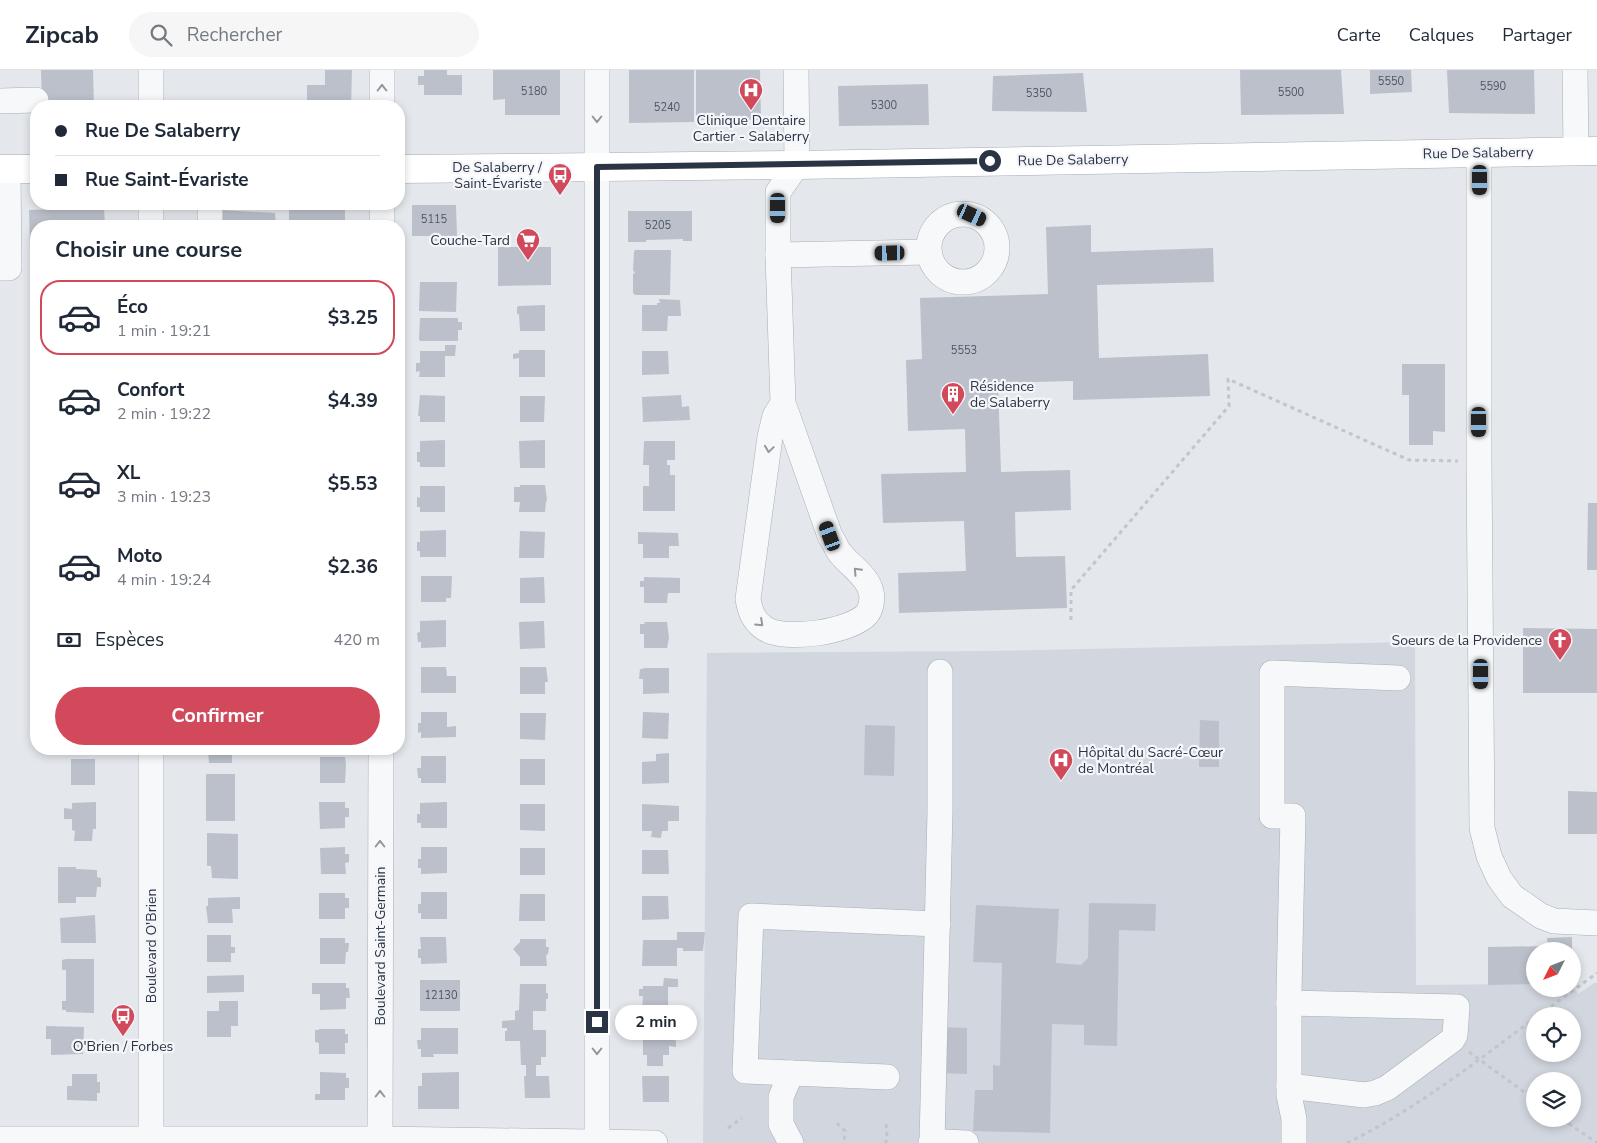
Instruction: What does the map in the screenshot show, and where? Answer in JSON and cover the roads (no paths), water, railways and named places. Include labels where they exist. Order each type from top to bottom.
[{"type":"main road","name":"Rue De Salaberry","points":[[405,169],[797,165],[1586,152]]},
{"type":"main road","points":[[4,169],[30,169]]},
{"type":"street","points":[[150,70],[150,100]]},
{"type":"street","points":[[382,70],[382,100]]},
{"type":"street","points":[[597,70],[597,1142]]},
{"type":"street","points":[[784,403],[775,416],[770,438],[748,599],[750,613],[764,628],[774,632],[812,634],[858,621],[868,612],[871,602],[871,591],[864,579],[840,552],[830,536],[784,403],[778,255],[778,192],[797,165],[796,70]]},
{"type":"street","points":[[1575,70],[1586,152]]},
{"type":"street","points":[[0,101],[30,100]]},
{"type":"street","points":[[1480,153],[1479,462],[1482,828],[1489,856],[1499,878],[1512,896],[1542,916],[1554,921],[1597,923]]},
{"type":"street","points":[[0,268],[9,268],[4,217],[4,169]]},
{"type":"street","points":[[778,255],[929,252]]},
{"type":"street","points":[[940,672],[938,924],[931,1143],[966,1143]]},
{"type":"street","points":[[1294,1143],[1294,1118],[1290,1090],[1289,1003],[1293,816],[1272,816],[1272,673],[1398,678]]},
{"type":"street","name":"Boulevard O'Brien","points":[[151,755],[151,1141]]},
{"type":"street","name":"Boulevard Saint-Germain","points":[[380,1141],[381,755]]},
{"type":"street","points":[[887,1077],[745,1071],[751,916],[938,924]]},
{"type":"street","points":[[1289,1003],[1457,1007],[1455,1034],[1452,1040],[1387,1088],[1364,1095],[1290,1090]]},
{"type":"street","points":[[791,1073],[781,1097],[781,1124],[792,1143]]},
{"type":"street","points":[[1281,1143],[1282,1115],[1290,1090]]},
{"type":"street","points":[[0,1139],[655,1143]]},
{"type":"place","name":"Clinique Dentaire Cartier - Salaberry","points":[[751,111]]},
{"type":"place","name":"De Salaberry / Saint-Évariste","points":[[560,196]]},
{"type":"place","name":"Couche-Tard","points":[[528,261]]},
{"type":"place","name":"Résidence de Salaberry","points":[[953,415]]},
{"type":"place","name":"Soeurs de la Providence","points":[[1560,661]]},
{"type":"place","name":"Hôpital du Sacré-Cœur de Montréal","points":[[1061,781]]},
{"type":"place","name":"O'Brien / Forbes","points":[[123,1037]]}]
